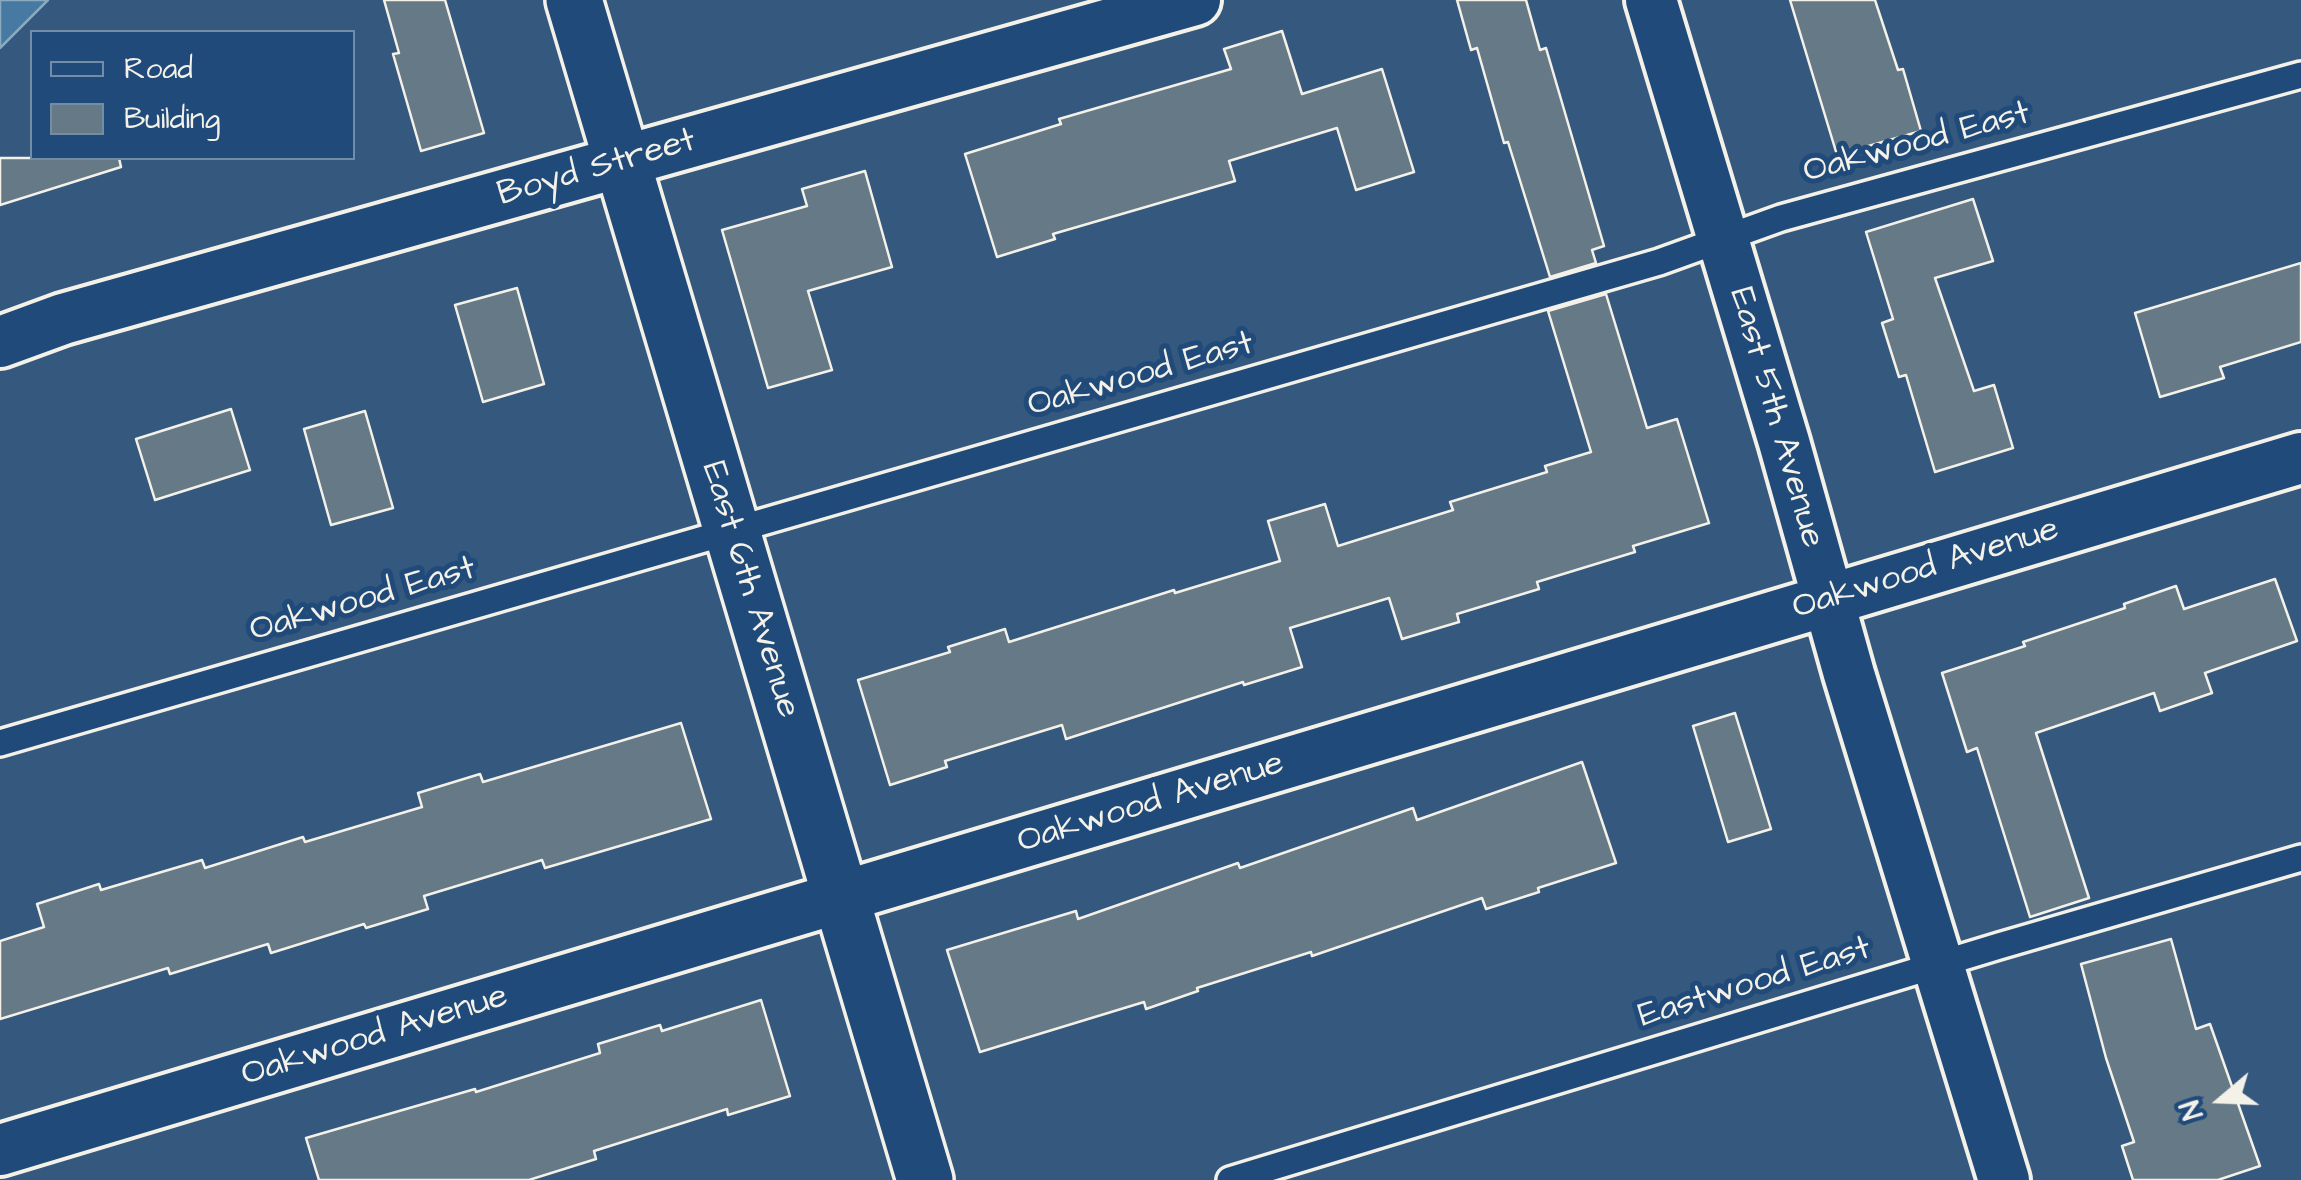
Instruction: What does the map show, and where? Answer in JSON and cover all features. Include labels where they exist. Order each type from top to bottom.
[{"type":"street","name":"East 6th Avenue","points":[[574,0],[925,1180]]},
{"type":"street","name":"Boyd Street","points":[[0,342],[63,320],[622,162],[1121,10],[1195,0]]},
{"type":"street","name":"East 5th Avenue","points":[[1650,0],[1784,442],[1936,966],[2004,1180]]},
{"type":"street","name":"Oakwood Avenue","points":[[0,1150],[2301,458]]},
{"type":"lane","name":"Oakwood East","points":[[0,743],[1659,262],[1782,218],[2301,74]]},
{"type":"lane","name":"Eastwood East","points":[[1230,1180],[2301,858]]},
{"type":"water","points":[[0,0],[48,0],[0,48]]},
{"type":"building","points":[[384,0],[445,0],[484,133],[421,151],[393,54],[399,53]]},
{"type":"building","points":[[1457,0],[1526,0],[1540,50],[1546,48],[1604,246],[1592,250],[1596,263],[1550,277],[1508,142],[1504,143],[1477,48],[1471,50]]},
{"type":"building","points":[[1790,0],[1875,0],[1898,70],[1903,69],[1921,131],[1837,155]]},
{"type":"building","points":[[1282,31],[1302,94],[1382,69],[1414,172],[1356,190],[1337,128],[1229,161],[1235,181],[1053,234],[1055,239],[997,257],[965,154],[1061,124],[1059,119],[1231,69],[1224,49]]},
{"type":"building","points":[[0,158],[119,160],[121,167],[0,205]]},
{"type":"building","points":[[865,171],[892,267],[808,291],[832,370],[768,388],[722,230],[807,206],[802,189]]},
{"type":"building","points":[[1973,199],[1993,261],[1935,278],[1974,391],[1994,385],[2013,448],[1935,472],[1906,375],[1899,377],[1882,323],[1893,319],[1866,232]]},
{"type":"building","points":[[2301,263],[2301,342],[2220,367],[2224,378],[2160,397],[2135,313]]},
{"type":"building","points":[[517,288],[544,384],[483,402],[455,305]]},
{"type":"building","points":[[1606,294],[1647,428],[1677,419],[1709,523],[1633,546],[1635,552],[1537,582],[1539,589],[1457,614],[1459,622],[1402,639],[1389,598],[1290,628],[1302,667],[1066,739],[1062,725],[945,761],[947,767],[890,785],[858,680],[950,652],[948,647],[1005,629],[1009,642],[1280,561],[1268,521],[1325,504],[1338,546],[1453,510],[1450,502],[1547,472],[1545,466],[1591,452],[1548,311]]},
{"type":"building","points":[[231,409],[250,470],[155,500],[136,439]]},
{"type":"building","points":[[365,411],[393,508],[331,525],[304,429]]},
{"type":"building","points":[[2275,579],[2297,641],[2205,673],[2212,693],[2160,711],[2154,693],[2036,733],[2089,898],[2030,917],[1977,748],[1967,752],[1942,673],[2025,646],[2023,642],[2125,608],[2124,604],[2176,586],[2184,609]]},
{"type":"building","points":[[1735,713],[1771,829],[1728,842],[1693,726]]},
{"type":"building","points":[[681,723],[711,819],[545,868],[542,860],[424,896],[428,909],[366,928],[364,924],[271,953],[268,944],[170,974],[168,968],[0,1019],[0,941],[44,927],[37,904],[99,884],[101,890],[202,860],[205,868],[303,837],[305,842],[422,807],[418,793],[480,774],[483,782]]},
{"type":"building","points":[[1582,762],[1616,863],[1486,909],[1482,898],[1312,956],[1311,952],[1197,988],[1198,991],[1146,1009],[1144,1002],[980,1052],[947,950],[1076,911],[1078,919],[1413,808],[1417,820]]},
{"type":"building","points":[[2171,939],[2196,1029],[2210,1024],[2260,1166],[2218,1180],[2133,1180],[2122,1146],[2134,1142],[2081,964]]},
{"type":"building","points":[[761,1000],[790,1096],[728,1115],[727,1109],[594,1151],[596,1159],[529,1180],[319,1180],[306,1138],[475,1089],[476,1092],[600,1053],[598,1044],[660,1025],[662,1031]]}]
